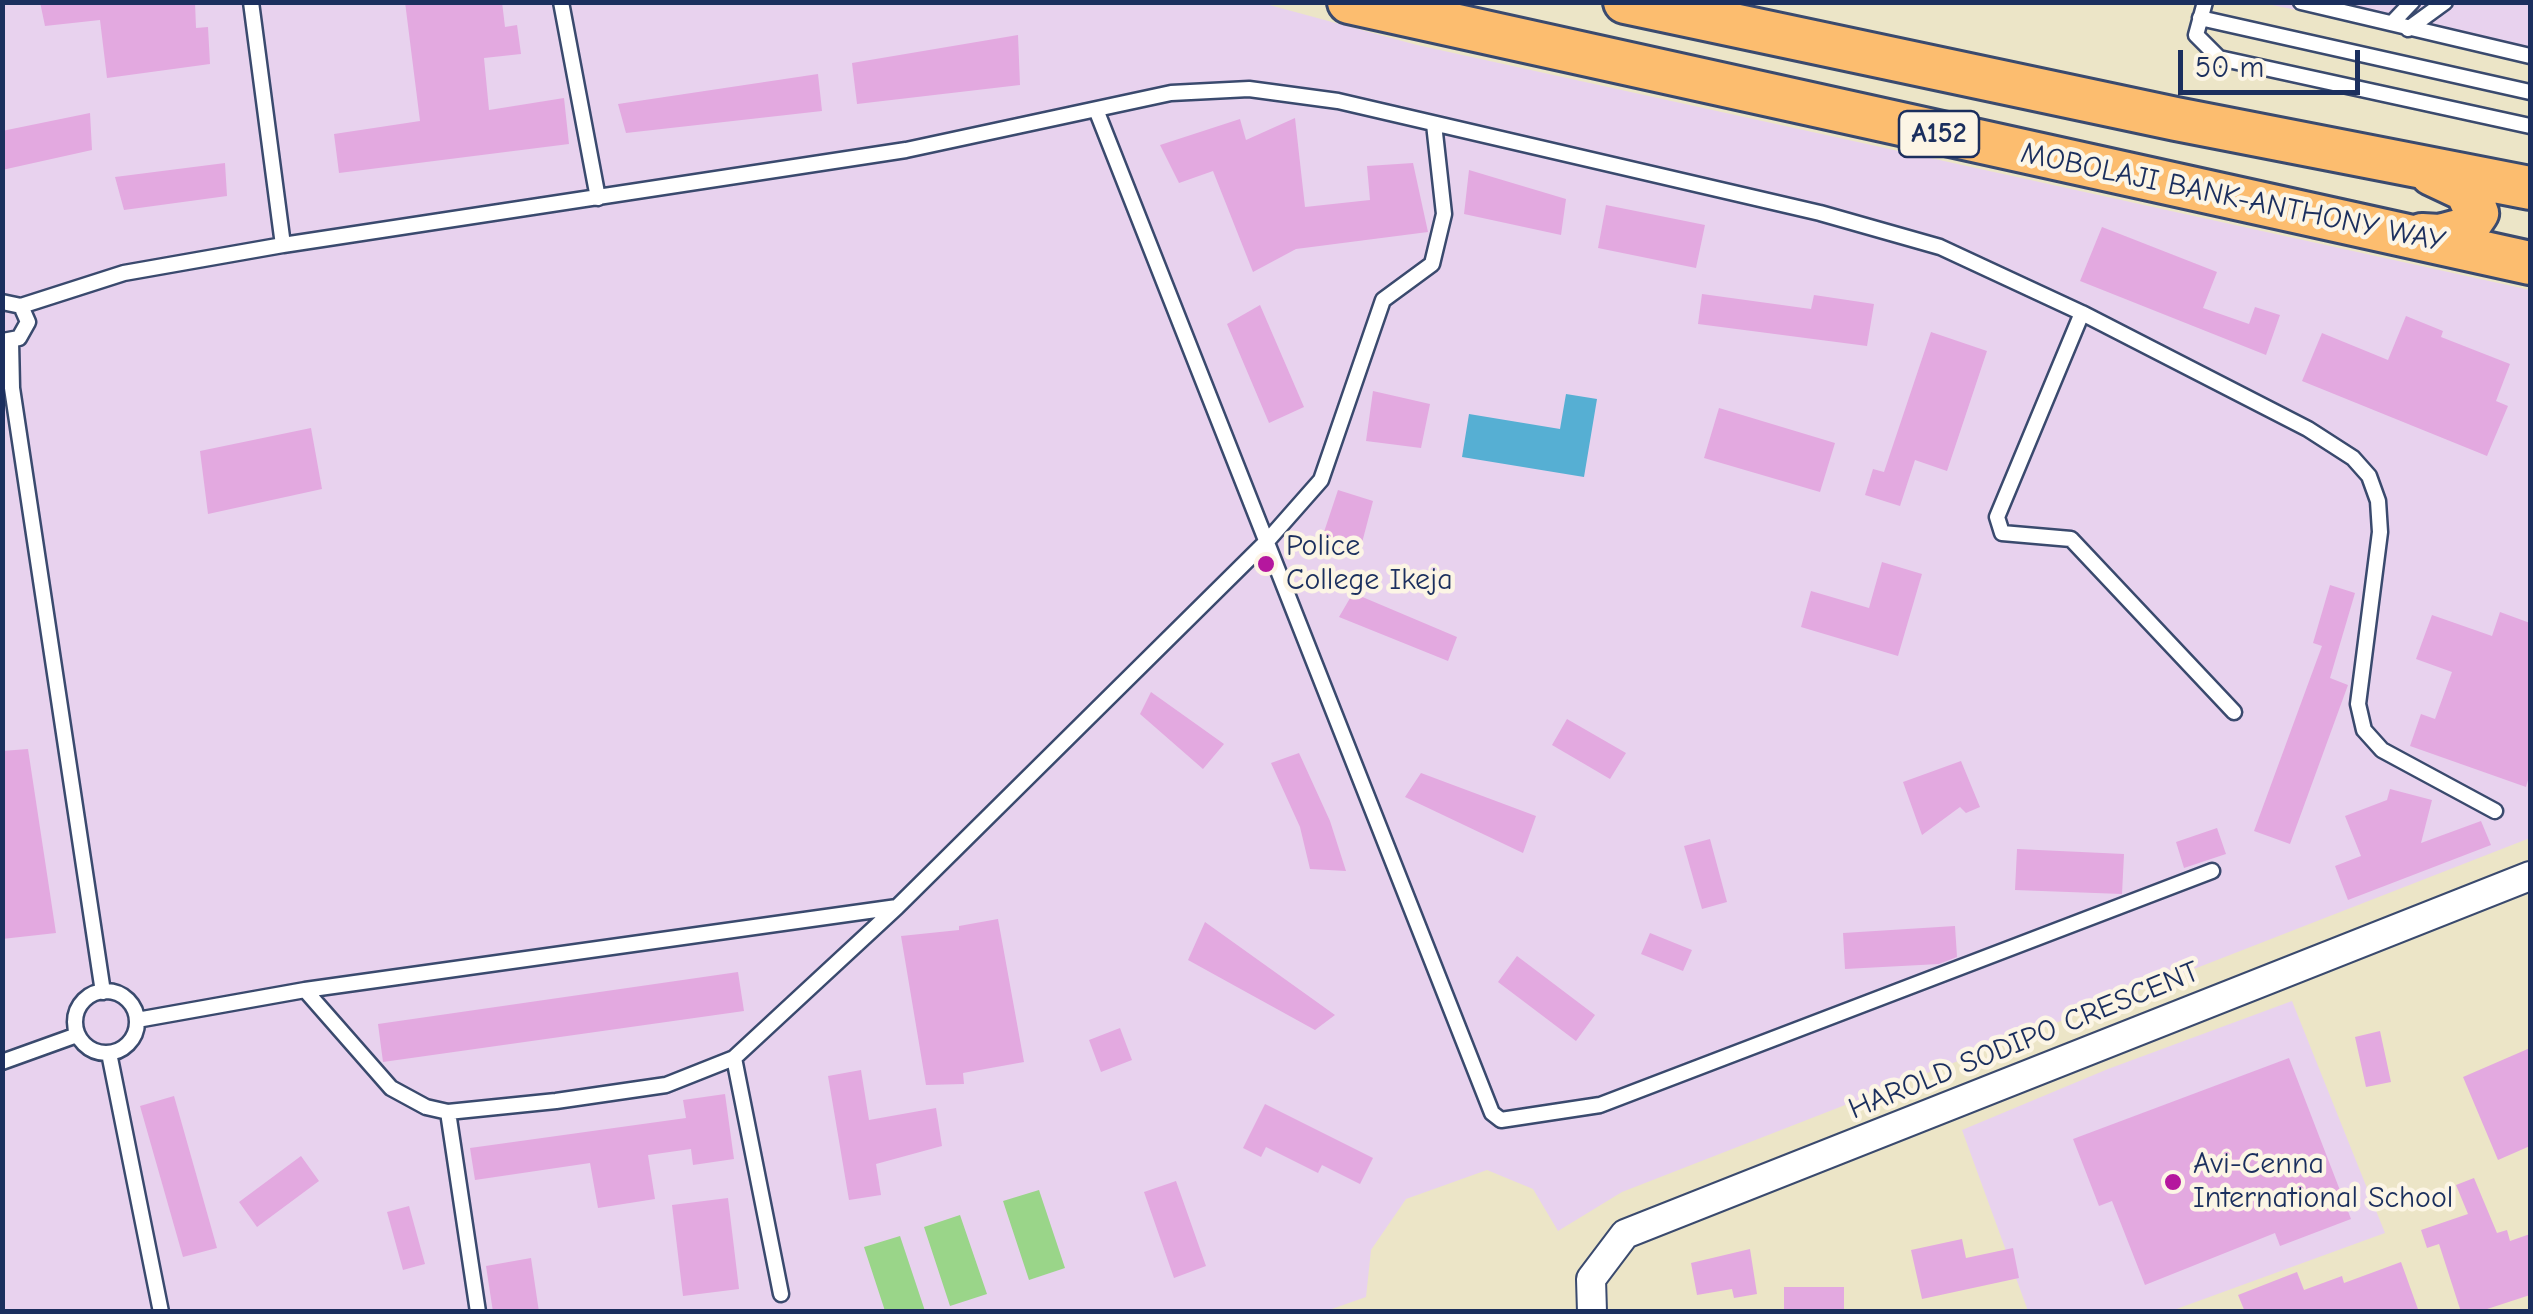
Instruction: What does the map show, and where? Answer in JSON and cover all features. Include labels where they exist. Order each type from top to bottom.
[{"type":"main road","name":"MOBOLAJI BANK-ANTHONY WAY","points":[[1349,2],[2530,261]]},
{"type":"main road","name":"A152","points":[[1625,2],[2530,188]]},
{"type":"main road","points":[[2402,233],[2454,233],[2466,229],[2477,213],[2466,190],[2411,166]]},
{"type":"main road","points":[[2530,199],[2502,207],[2494,227],[2508,248],[2530,261]]},
{"type":"street","name":"HAROLD SODIPO CRESCENT","points":[[1592,1312],[1591,1279],[1625,1234],[2530,876]]},
{"type":"lane","points":[[250,2],[283,244]]},
{"type":"lane","points":[[561,2],[598,198]]},
{"type":"lane","points":[[2301,2],[2530,56]]},
{"type":"lane","points":[[2392,22],[2412,2]]},
{"type":"lane","points":[[2408,28],[2445,2]]},
{"type":"lane","points":[[2530,92],[2203,10],[2196,36],[2219,58],[2530,126]]},
{"type":"lane","points":[[2,302],[21,306],[124,273],[283,244],[906,150],[1171,94],[1249,89],[1338,101],[1820,213],[1940,246],[2082,312],[2308,429],[2353,458],[2370,476],[2378,502],[2380,532],[2358,704],[2364,730],[2382,750],[2494,811]]},
{"type":"lane","points":[[1097,112],[1492,1113],[1501,1120],[1600,1105],[2212,871]]},
{"type":"lane","points":[[305,990],[392,1088],[426,1107],[448,1112],[666,1085],[734,1058],[897,907],[1269,540],[1321,480],[1383,300],[1432,264],[1444,214],[1434,124]]},
{"type":"lane","points":[[21,306],[28,322],[19,338],[7,341],[12,388],[103,992]]},
{"type":"lane","points":[[2082,312],[1998,517],[2002,533],[2071,539],[2234,712]]},
{"type":"lane","points":[[137,1020],[305,990],[897,907]]},
{"type":"lane","points":[[103,992],[122,996],[137,1020],[126,1046],[109,1053],[90,1049],[77,1034],[79,1006],[103,992]]},
{"type":"lane","points":[[2,1062],[77,1034]]},
{"type":"lane","points":[[109,1053],[162,1310]]},
{"type":"lane","points":[[734,1058],[781,1294]]},
{"type":"lane","points":[[448,1112],[478,1312]]},
{"type":"shaded area","name":"Police College Ikeja","points":[[3,3],[1262,3],[1417,45],[2530,290],[2530,838],[1622,1192],[1558,1231],[1533,1189],[1487,1170],[1406,1199],[1371,1250],[1366,1297],[1323,1312],[3,1312]]},
{"type":"shaded area","points":[[2262,3],[2530,3],[2530,57]]},
{"type":"shaded area","name":"Avi-Cenna International School","points":[[2292,1001],[2385,1233],[2171,1311],[2028,1311],[1962,1130],[2108,1069]]},
{"type":"green space","points":[[1039,1190],[1065,1268],[1029,1280],[1003,1201]]},
{"type":"green space","points":[[960,1215],[987,1294],[950,1306],[924,1227]]},
{"type":"green space","points":[[900,1236],[925,1311],[885,1311],[864,1247]]},
{"type":"water","points":[[1566,394],[1597,399],[1584,477],[1462,457],[1469,414],[1560,429]]},
{"type":"building","points":[[40,2],[195,2],[196,28],[208,27],[210,64],[107,78],[100,20],[45,26]]},
{"type":"building","points":[[405,2],[502,2],[505,27],[517,25],[521,54],[484,58],[489,110],[564,98],[569,144],[339,173],[334,134],[420,121]]},
{"type":"building","points":[[1018,35],[1020,85],[857,104],[852,63]]},
{"type":"building","points":[[818,74],[822,111],[626,133],[618,104]]},
{"type":"building","points":[[90,113],[92,150],[2,170],[2,131]]},
{"type":"building","points":[[1295,118],[1305,207],[1370,200],[1367,166],[1413,163],[1428,232],[1296,249],[1253,272],[1213,171],[1179,183],[1160,145],[1240,119],[1246,140]]},
{"type":"building","points":[[225,163],[227,196],[124,210],[115,177]]},
{"type":"building","points":[[1469,170],[1566,199],[1561,235],[1464,214]]},
{"type":"building","points":[[1606,205],[1705,225],[1696,268],[1598,248]]},
{"type":"building","points":[[2102,227],[2217,272],[2203,308],[2249,324],[2255,307],[2280,315],[2266,355],[2080,281]]},
{"type":"building","points":[[1702,294],[1811,309],[1814,295],[1874,304],[1867,346],[1698,324]]},
{"type":"building","points":[[1260,305],[1304,407],[1269,423],[1227,324]]},
{"type":"building","points":[[2406,316],[2443,331],[2441,337],[2510,364],[2496,401],[2508,406],[2487,456],[2302,381],[2322,333],[2388,360]]},
{"type":"building","points":[[1931,332],[1987,351],[1947,471],[1915,460],[1900,506],[1865,495],[1873,469],[1884,472]]},
{"type":"building","points":[[1373,391],[1430,404],[1421,448],[1366,441]]},
{"type":"building","points":[[1719,408],[1835,443],[1820,492],[1704,458]]},
{"type":"building","points":[[311,428],[322,489],[208,514],[200,451]]},
{"type":"building","points":[[1338,490],[1373,501],[1359,554],[1320,544]]},
{"type":"building","points":[[1882,562],[1922,574],[1898,656],[1801,627],[1811,591],[1869,608]]},
{"type":"building","points":[[2330,585],[2355,593],[2330,678],[2348,685],[2290,844],[2254,831],[2322,646],[2313,643]]},
{"type":"building","points":[[1353,593],[1457,637],[1448,661],[1339,617]]},
{"type":"building","points":[[2500,612],[2530,623],[2530,773],[2526,787],[2410,746],[2421,714],[2435,719],[2452,672],[2416,659],[2432,615],[2492,636]]},
{"type":"building","points":[[1151,692],[1224,744],[1203,769],[1140,714]]},
{"type":"building","points":[[1567,719],[1626,753],[1610,779],[1552,745]]},
{"type":"building","points":[[28,749],[56,933],[2,939],[2,751]]},
{"type":"building","points":[[1299,753],[1330,821],[1346,871],[1310,869],[1300,827],[1271,763]]},
{"type":"building","points":[[1961,761],[1980,807],[1966,813],[1960,807],[1922,835],[1903,782]]},
{"type":"building","points":[[1421,773],[1536,816],[1523,853],[1405,797]]},
{"type":"building","points":[[2390,789],[2432,800],[2421,843],[2481,821],[2491,845],[2348,900],[2335,866],[2361,856],[2345,816],[2387,800]]},
{"type":"building","points":[[2217,828],[2226,854],[2184,868],[2176,842]]},
{"type":"building","points":[[1710,839],[1727,902],[1702,909],[1684,846]]},
{"type":"building","points":[[2017,849],[2124,854],[2122,894],[2015,890]]},
{"type":"building","points":[[998,919],[1024,1062],[963,1073],[964,1084],[926,1085],[901,936],[959,930],[959,926]]},
{"type":"building","points":[[1205,922],[1335,1015],[1315,1030],[1188,960]]},
{"type":"building","points":[[1955,926],[1957,957],[1939,964],[1845,969],[1843,933]]},
{"type":"building","points":[[1650,933],[1692,950],[1683,971],[1641,954]]},
{"type":"building","points":[[1517,956],[1595,1015],[1576,1041],[1498,982]]},
{"type":"building","points":[[738,972],[744,1011],[383,1062],[378,1024]]},
{"type":"building","points":[[1120,1028],[1132,1060],[1101,1072],[1089,1040]]},
{"type":"building","points":[[2380,1031],[2391,1082],[2366,1087],[2355,1037]]},
{"type":"building","points":[[2530,1048],[2530,1146],[2498,1160],[2463,1077]]},
{"type":"building","points":[[2289,1058],[2351,1219],[2280,1246],[2275,1233],[2145,1285],[2112,1201],[2099,1206],[2073,1139]]},
{"type":"building","points":[[861,1070],[869,1120],[936,1108],[942,1146],[876,1164],[881,1195],[849,1200],[828,1076]]},
{"type":"building","points":[[725,1094],[734,1159],[693,1165],[691,1149],[648,1155],[655,1199],[598,1208],[590,1163],[475,1180],[470,1148],[686,1118],[683,1100]]},
{"type":"building","points":[[174,1096],[217,1248],[183,1257],[140,1106]]},
{"type":"building","points":[[1265,1104],[1373,1158],[1360,1184],[1322,1165],[1318,1173],[1266,1147],[1261,1157],[1243,1148]]},
{"type":"building","points":[[301,1156],[319,1181],[257,1227],[239,1202]]},
{"type":"building","points":[[2474,1178],[2497,1233],[2507,1230],[2510,1241],[2530,1234],[2530,1295],[2478,1312],[2461,1312],[2439,1244],[2427,1248],[2421,1230],[2468,1214],[2456,1185]]},
{"type":"building","points":[[1176,1181],[1206,1266],[1174,1278],[1144,1192]]},
{"type":"building","points":[[728,1198],[739,1289],[683,1296],[672,1205]]},
{"type":"building","points":[[409,1206],[425,1264],[403,1270],[387,1212]]},
{"type":"building","points":[[1962,1239],[1966,1258],[2013,1248],[2019,1278],[1922,1299],[1911,1250]]},
{"type":"building","points":[[1750,1249],[1757,1294],[1734,1298],[1732,1289],[1697,1295],[1691,1263]]},
{"type":"building","points":[[531,1258],[539,1312],[493,1312],[486,1266]]},
{"type":"building","points":[[2401,1262],[2419,1312],[2245,1312],[2238,1295],[2297,1272],[2304,1290],[2342,1276],[2344,1283]]},
{"type":"building","points":[[1784,1287],[1844,1287],[1844,1312],[1784,1309]]},
{"type":"place","name":"Police College Ikeja","points":[[1266,564]]},
{"type":"place","name":"Avi-Cenna International School","points":[[2173,1182]]}]
